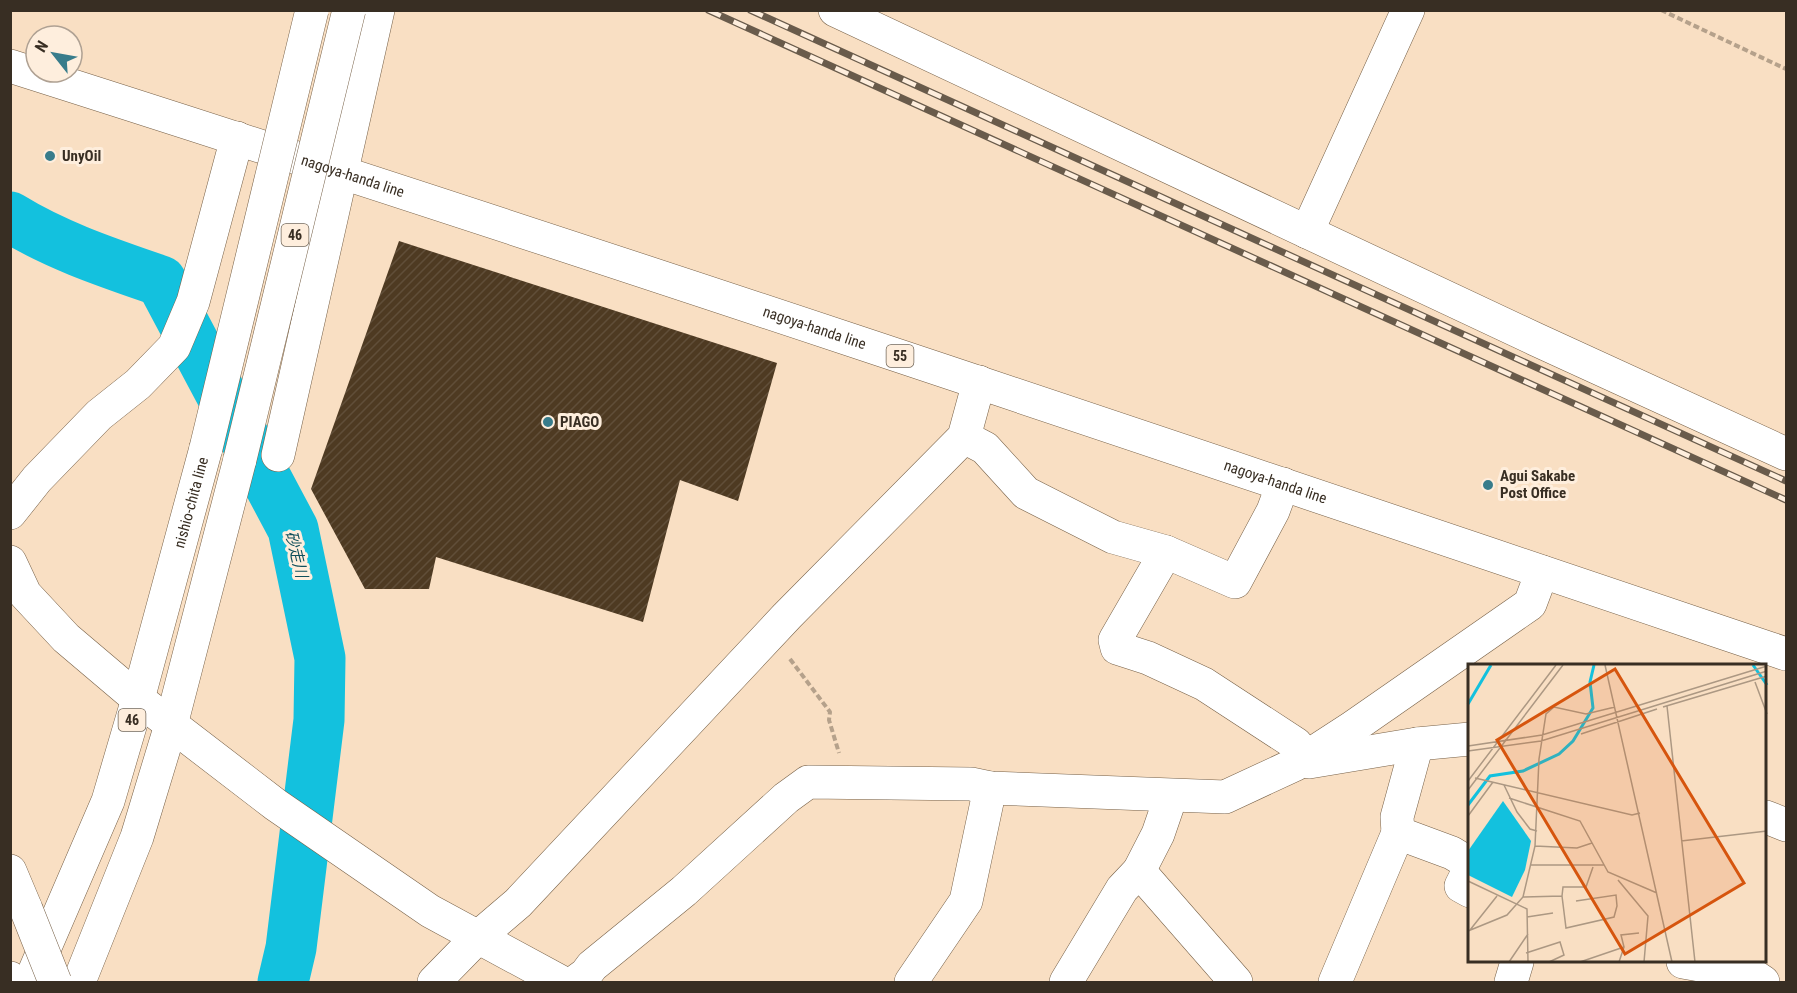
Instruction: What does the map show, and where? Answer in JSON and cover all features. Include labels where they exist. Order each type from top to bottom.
[{"type":"main road","name":"nishio-chita line","points":[[30,982],[108,801],[138,699],[206,448],[312,10]]},
{"type":"main road","name":"46","points":[[79,982],[137,837],[171,724],[240,459],[350,10]]},
{"type":"main road","points":[[278,455],[378,10]]},
{"type":"main road","points":[[835,10],[1786,454]]},
{"type":"main road","points":[[1307,232],[1408,10]]},
{"type":"main road","name":"nagoya-handa line","points":[[10,66],[237,138],[980,382],[1786,654]]},
{"type":"main road","points":[[10,513],[37,479],[99,415],[138,384],[174,347],[193,302],[237,138]]},
{"type":"main road","points":[[434,982],[477,938],[518,903],[770,633],[964,437],[980,382]]},
{"type":"main road","points":[[964,437],[986,448],[1026,493],[1113,537],[1166,552],[1235,582],[1274,512],[1283,484]]},
{"type":"main road","points":[[1166,552],[1115,640],[1117,648],[1148,658],[1204,684],[1296,744],[1301,761]]},
{"type":"main road","points":[[10,562],[25,594],[66,638],[138,699],[276,805],[430,911],[561,982]]},
{"type":"main road","points":[[575,982],[684,891],[786,798],[808,782],[971,784],[990,788],[1225,797],[1301,761],[1530,604],[1542,572]]},
{"type":"main road","points":[[1301,761],[1417,744],[1468,739]]},
{"type":"main road","points":[[1335,982],[1398,833],[1397,817],[1417,744]]},
{"type":"main road","points":[[910,982],[966,901],[990,788]]},
{"type":"main road","points":[[1066,982],[1122,889],[1139,871],[1158,834],[1171,796]]},
{"type":"main road","points":[[1767,817],[1786,825]]},
{"type":"main road","points":[[1398,833],[1452,853],[1468,865]]},
{"type":"main road","points":[[1468,870],[1461,886],[1468,890]]},
{"type":"main road","points":[[10,871],[55,982]]},
{"type":"main road","points":[[1139,871],[1236,982]]},
{"type":"main road","points":[[1511,982],[1517,963]]},
{"type":"main road","points":[[1687,963],[1754,980]]},
{"type":"main road","points":[[10,978],[12,982]]},
{"type":"path","points":[[1661,10],[1786,69]]},
{"type":"path","points":[[770,633],[830,712],[829,720],[846,783]]},
{"type":"building","name":"PIAGO","points":[[399,241],[777,363],[738,501],[680,480],[643,622],[436,557],[429,589],[365,589],[311,489]]},
{"type":"waterway","name":"砂走川","points":[[10,217],[65,245],[161,281],[293,529],[320,658],[319,720],[291,948],[283,982]]},
{"type":"railway","points":[[708,10],[1786,500]]},
{"type":"railway","points":[[750,10],[1786,481]]},
{"type":"place","name":"UnyOil","points":[[50,156]]},
{"type":"place","name":"PIAGO","points":[[548,422]]},
{"type":"place","name":"Agui Sakabe Post Office","points":[[1488,485]]}]
